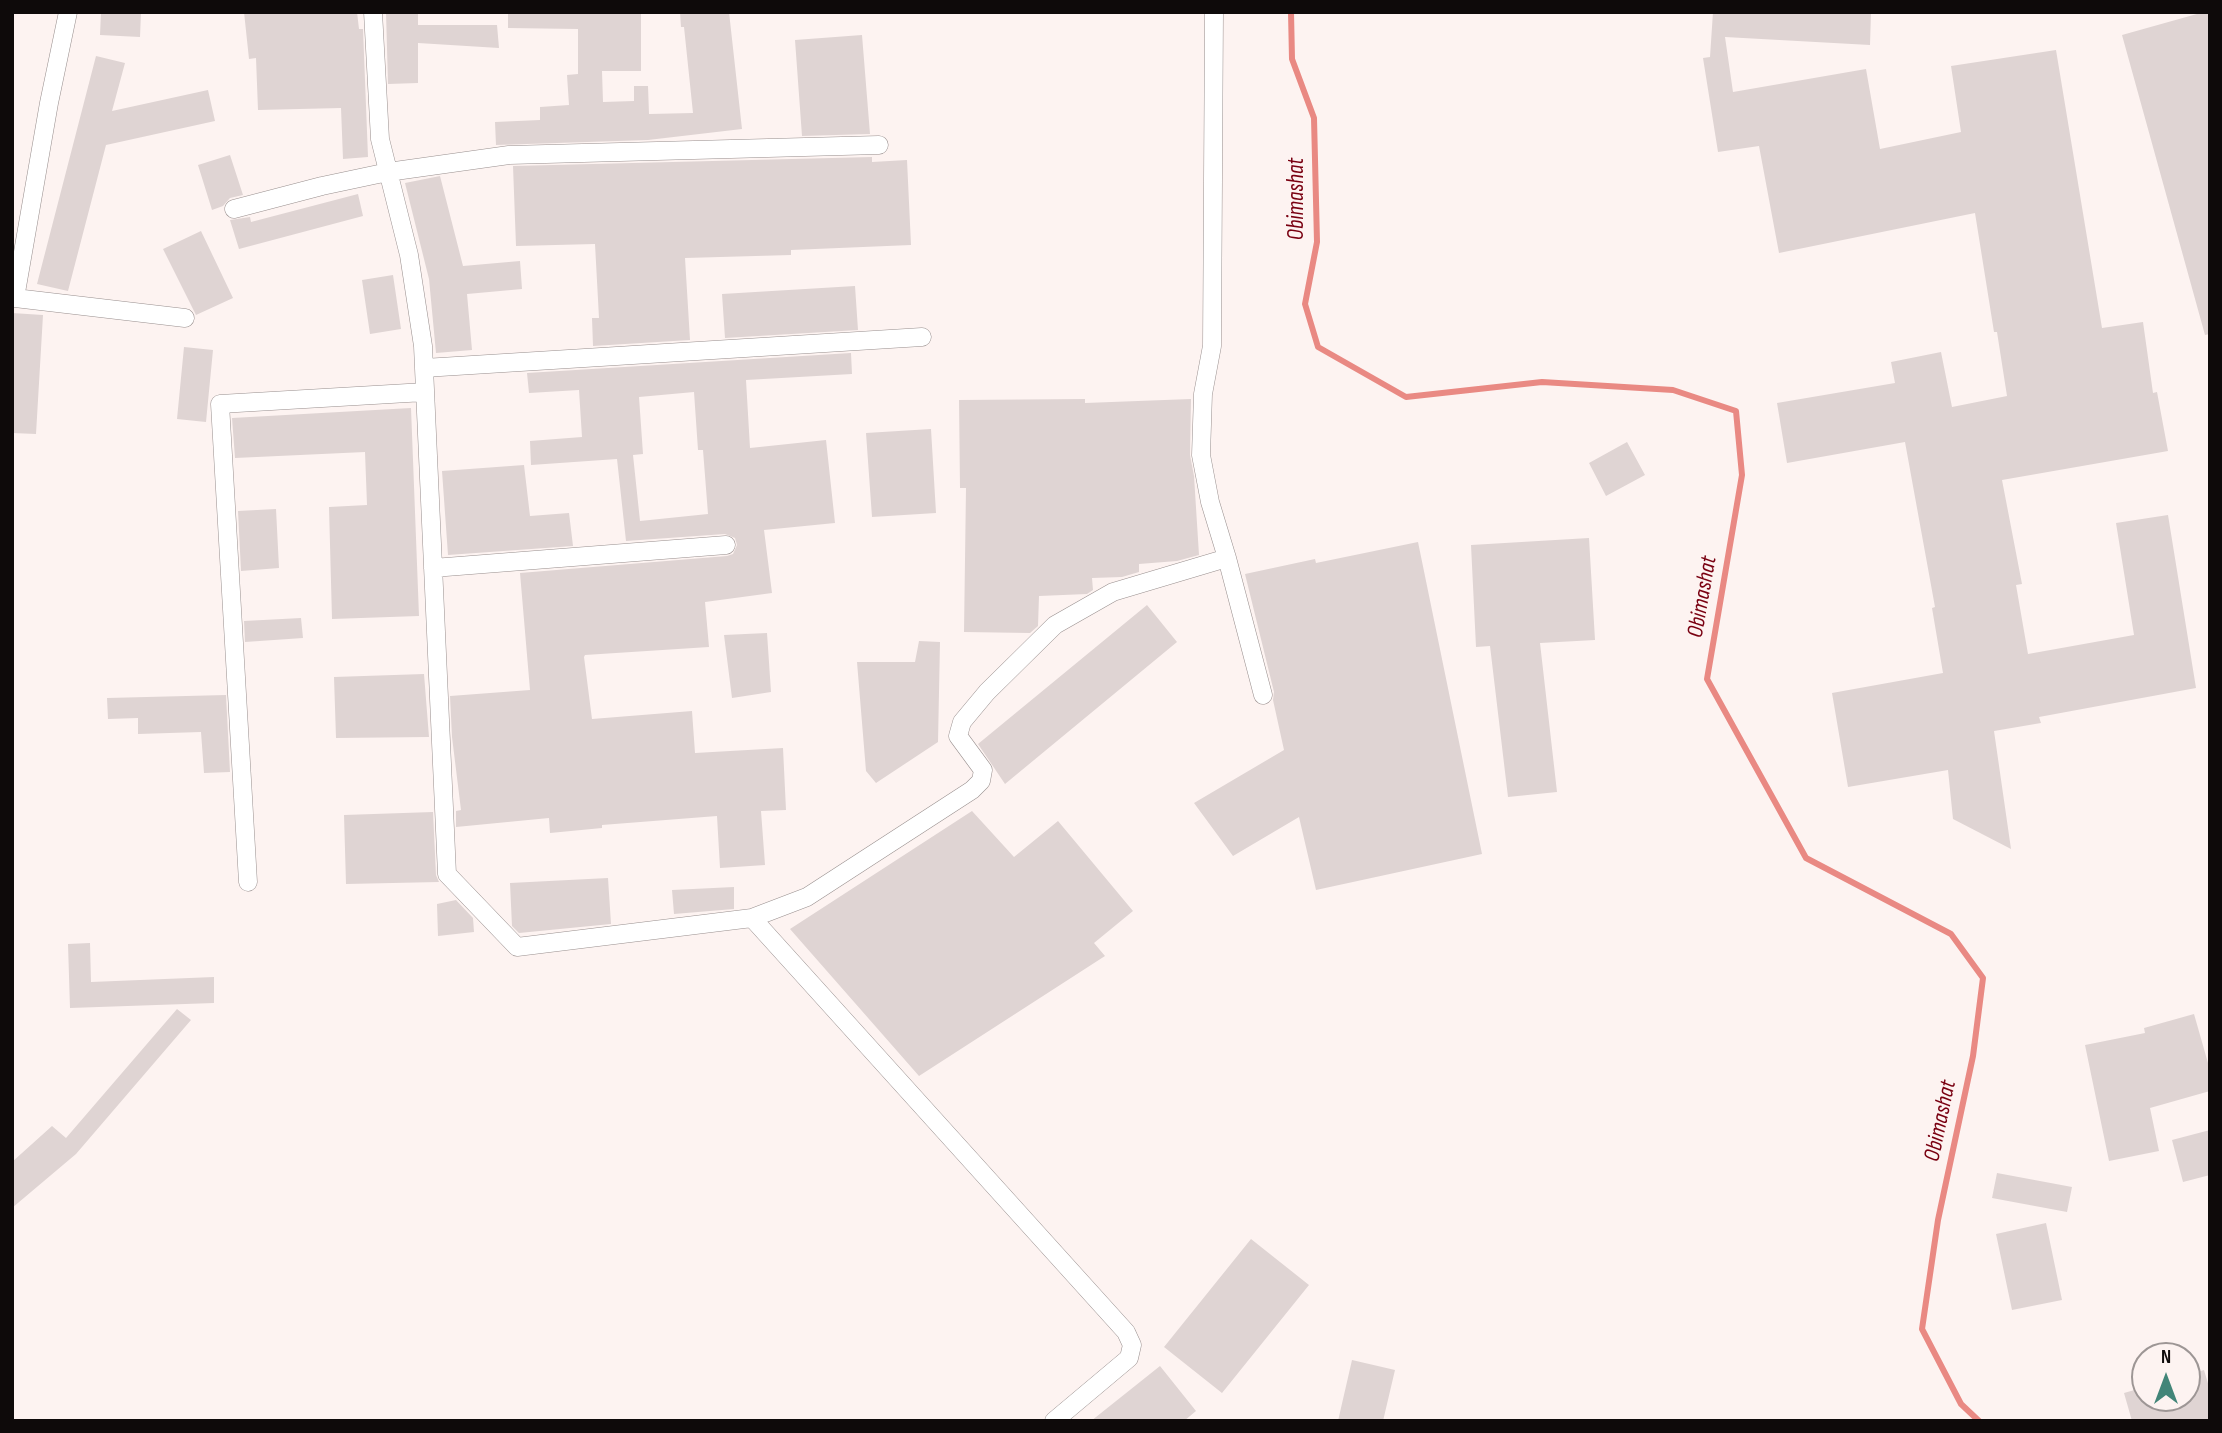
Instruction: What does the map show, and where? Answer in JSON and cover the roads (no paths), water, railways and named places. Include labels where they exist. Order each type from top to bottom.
[{"type":"street","points":[[68,12],[15,298],[185,318]]},
{"type":"street","points":[[373,12],[380,139],[409,255],[423,346],[447,874],[517,947],[752,918],[807,897],[972,790],[981,781],[984,770],[958,736],[962,722],[987,692],[1055,625],[1113,592],[1227,558]]},
{"type":"street","points":[[1214,12],[1212,346],[1203,394],[1201,455],[1210,502],[1263,695]]},
{"type":"street","points":[[234,209],[388,172],[509,155],[879,145]]},
{"type":"street","points":[[424,368],[922,337]]},
{"type":"street","points":[[248,882],[220,404],[425,392]]},
{"type":"street","points":[[433,568],[726,544]]},
{"type":"street","points":[[752,918],[1126,1332],[1132,1345],[1129,1358],[1054,1421]]},
{"type":"waterway","name":"Obimashat","points":[[1291,12],[1292,59],[1314,118],[1317,242],[1305,304],[1318,347],[1406,397],[1542,382],[1673,390],[1736,411],[1742,475],[1707,679],[1806,858],[1951,934],[1983,978],[1973,1056],[1938,1220],[1922,1329],[1961,1404],[1979,1421]]}]
